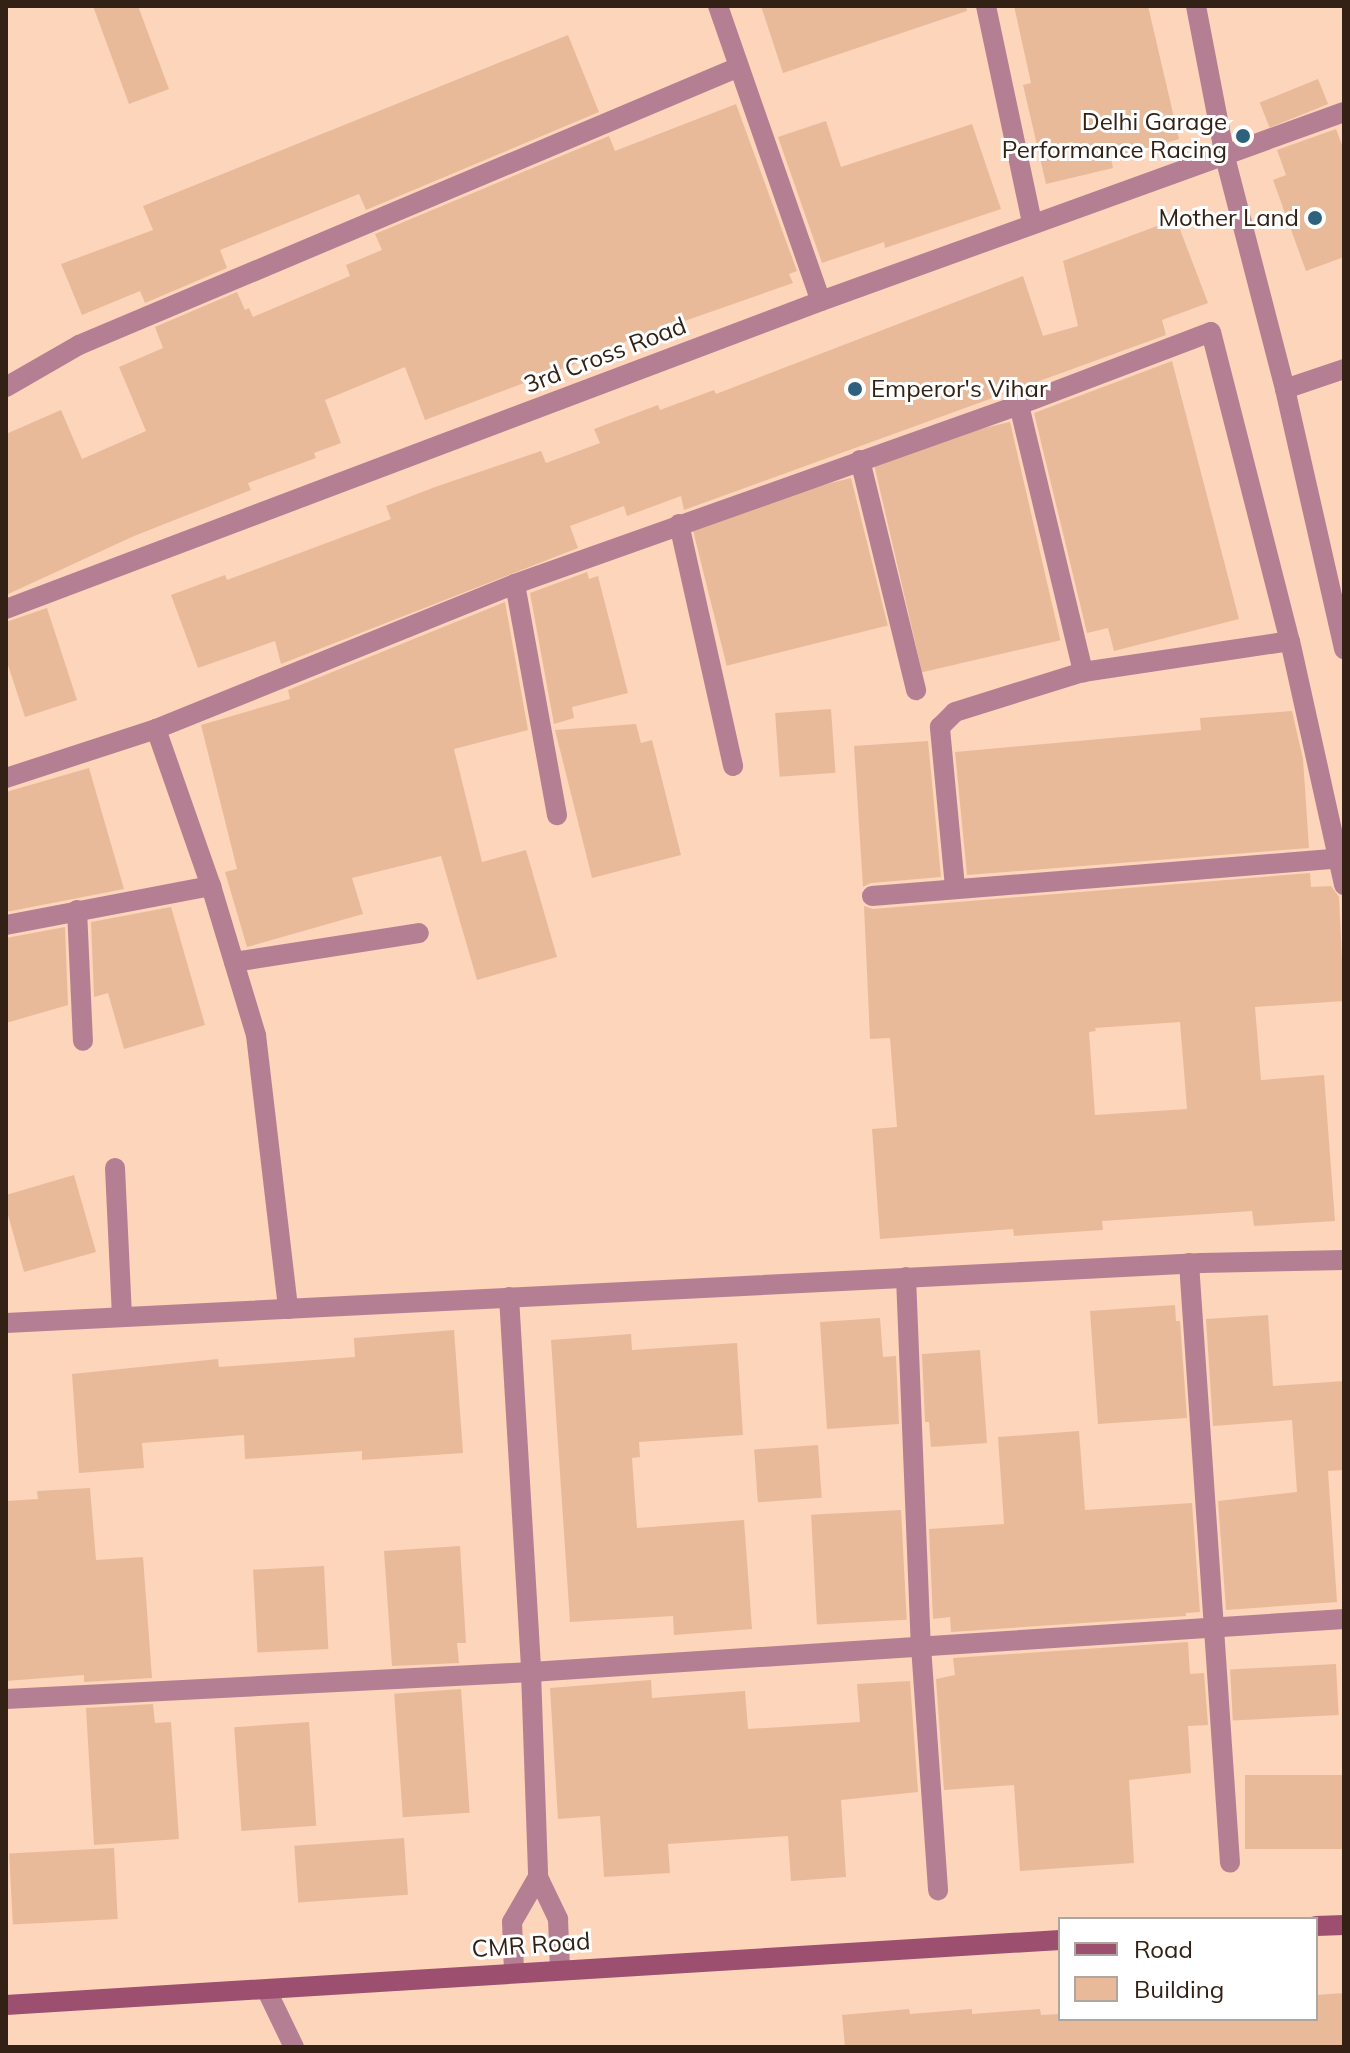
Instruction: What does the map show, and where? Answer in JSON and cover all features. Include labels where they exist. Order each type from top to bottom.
[{"type":"street","points":[[718,6],[821,301]]},
{"type":"street","points":[[986,6],[1032,223]]},
{"type":"street","points":[[1196,6],[1225,157],[1340,614],[1344,649]]},
{"type":"street","points":[[6,387],[79,345],[739,67]]},
{"type":"street","name":"3rd Cross Road","points":[[6,609],[821,301],[1344,112]]},
{"type":"street","points":[[6,778],[156,729],[515,584],[1019,405],[1211,332],[1290,641],[1344,885]]},
{"type":"street","points":[[1285,389],[1344,369]]},
{"type":"street","points":[[1019,405],[1083,672]]},
{"type":"street","points":[[860,460],[916,690]]},
{"type":"street","points":[[679,524],[733,766]]},
{"type":"street","points":[[515,584],[557,815]]},
{"type":"street","points":[[955,887],[940,727],[955,712],[1083,672],[1290,641]]},
{"type":"street","points":[[156,729],[211,886],[256,1035],[288,1309]]},
{"type":"street","points":[[872,896],[1340,858]]},
{"type":"street","points":[[6,925],[211,886]]},
{"type":"street","points":[[77,910],[83,1041]]},
{"type":"street","points":[[234,962],[419,933]]},
{"type":"street","points":[[115,1168],[122,1317]]},
{"type":"street","points":[[6,1323],[1189,1263],[1344,1260]]},
{"type":"street","points":[[1189,1263],[1230,1863]]},
{"type":"street","points":[[906,1277],[921,1646],[938,1890]]},
{"type":"street","points":[[509,1297],[531,1672],[538,1877],[558,1919],[560,1969]]},
{"type":"street","points":[[6,1699],[531,1672],[1344,1619]]},
{"type":"street","points":[[514,1971],[512,1922],[538,1877]]},
{"type":"street","points":[[1318,1926],[1344,1925]]},
{"type":"street","name":"CMR Road","points":[[6,2005],[267,1991],[514,1971],[1058,1940]]},
{"type":"street","points":[[267,1991],[294,2047]]},
{"type":"building","points":[[93,6],[138,6],[169,89],[129,104]]},
{"type":"building","points":[[761,6],[966,6],[967,11],[783,73]]},
{"type":"building","points":[[1014,6],[1148,6],[1179,139],[1111,159],[1113,168],[1046,184],[1023,85],[1031,83]]},
{"type":"building","points":[[568,35],[599,112],[366,210],[359,194],[220,250],[227,268],[145,303],[140,291],[82,315],[61,264],[153,230],[143,206]]},
{"type":"building","points":[[1318,79],[1328,104],[1270,128],[1260,103]]},
{"type":"building","points":[[736,104],[797,271],[789,274],[793,283],[590,354],[591,358],[425,420],[405,367],[325,400],[341,443],[314,453],[316,458],[248,483],[251,490],[134,536],[6,595],[6,434],[61,410],[82,459],[146,431],[119,367],[163,348],[155,327],[237,292],[245,310],[249,308],[253,317],[350,276],[346,265],[382,250],[375,234],[609,136],[615,151]]},
{"type":"building","points":[[826,121],[841,167],[972,124],[1001,209],[885,248],[884,242],[822,263],[778,137]]},
{"type":"building","name":"Mother Land","points":[[1336,129],[1344,150],[1344,257],[1306,271],[1273,180],[1286,175],[1277,150]]},
{"type":"building","points":[[1176,219],[1208,303],[1162,320],[1166,335],[684,510],[681,496],[627,516],[624,506],[570,526],[578,548],[281,664],[275,641],[198,668],[171,595],[225,575],[227,580],[391,519],[386,506],[435,487],[541,451],[546,463],[600,443],[594,429],[658,405],[660,410],[714,390],[716,394],[1023,276],[1043,336],[1078,326],[1063,261]]},
{"type":"building","points":[[1172,361],[1239,619],[1114,651],[1108,628],[1087,633],[1034,413]]},
{"type":"building","points":[[1010,422],[1060,640],[922,672],[872,454]]},
{"type":"building","points":[[851,478],[888,625],[727,666],[690,518]]},
{"type":"building","points":[[587,572],[589,579],[598,576],[628,693],[572,707],[574,718],[554,724],[530,593]]},
{"type":"building","points":[[505,602],[528,730],[454,749],[482,862],[526,850],[557,957],[477,980],[441,856],[352,878],[363,914],[247,947],[225,872],[237,869],[201,725],[290,699],[288,690]]},
{"type":"building","points":[[47,608],[77,700],[25,717],[6,659],[6,622]]},
{"type":"building","points":[[831,709],[835,773],[780,777],[775,713]]},
{"type":"building","points":[[1292,711],[1303,759],[1309,848],[967,875],[955,752],[1201,730],[1200,718]]},
{"type":"building","points":[[636,724],[641,743],[652,740],[681,855],[592,878],[555,730]]},
{"type":"building","points":[[928,741],[941,877],[871,883],[863,887],[854,746]]},
{"type":"building","points":[[89,768],[124,889],[6,912],[6,792]]},
{"type":"building","points":[[1310,873],[1311,887],[1331,886],[1339,897],[1344,1001],[1255,1007],[1261,1080],[1324,1075],[1335,1221],[1254,1226],[1252,1211],[1102,1221],[1103,1230],[1014,1236],[1013,1229],[880,1239],[872,1129],[897,1127],[890,1038],[870,1039],[864,906],[873,909]],"holes":[[[1180,1022],[1187,1109],[1095,1115],[1089,1032],[1096,1031],[1095,1028]]]},
{"type":"building","points":[[171,907],[205,1025],[124,1049],[108,993],[94,997],[91,922]]},
{"type":"building","points":[[65,927],[68,1005],[6,1023],[6,938]]},
{"type":"building","points":[[74,1175],[96,1252],[24,1272],[6,1208],[6,1195]]},
{"type":"building","points":[[1175,1305],[1176,1321],[1180,1321],[1187,1418],[1098,1424],[1090,1311]]},
{"type":"building","points":[[1268,1315],[1273,1386],[1344,1381],[1344,1470],[1328,1471],[1337,1602],[1226,1610],[1218,1501],[1297,1492],[1292,1420],[1213,1426],[1206,1319]]},
{"type":"building","points":[[880,1318],[883,1357],[896,1356],[899,1424],[827,1429],[820,1322]]},
{"type":"building","points":[[454,1330],[463,1453],[362,1460],[362,1451],[245,1459],[244,1435],[142,1443],[144,1468],[79,1473],[72,1374],[218,1359],[219,1367],[355,1357],[354,1338]]},
{"type":"building","points":[[631,1334],[632,1350],[737,1343],[743,1435],[639,1442],[640,1457],[632,1458],[637,1528],[744,1520],[752,1629],[674,1635],[673,1616],[570,1622],[551,1340]]},
{"type":"building","points":[[980,1350],[987,1443],[931,1447],[929,1422],[925,1422],[922,1354]]},
{"type":"building","points":[[1079,1431],[1085,1510],[1192,1503],[1200,1612],[1186,1613],[1186,1616],[951,1632],[950,1617],[933,1619],[929,1529],[1004,1524],[998,1437]]},
{"type":"building","points":[[818,1445],[822,1498],[758,1502],[754,1449]]},
{"type":"building","points":[[90,1488],[96,1560],[143,1557],[152,1678],[84,1682],[84,1675],[6,1681],[6,1501],[38,1499],[37,1491]]},
{"type":"building","points":[[901,1510],[907,1620],[817,1625],[811,1515]]},
{"type":"building","points":[[460,1546],[466,1643],[457,1643],[459,1663],[392,1666],[384,1551]]},
{"type":"building","points":[[324,1566],[328,1649],[257,1653],[253,1570]]},
{"type":"building","points":[[1188,1642],[1190,1674],[1204,1673],[1208,1725],[1188,1726],[1191,1773],[1129,1780],[1134,1863],[1020,1871],[1014,1785],[944,1790],[936,1679],[955,1675],[953,1658]]},
{"type":"building","points":[[1336,1664],[1339,1715],[1233,1720],[1230,1670]]},
{"type":"building","points":[[651,1680],[652,1698],[745,1691],[748,1729],[860,1722],[857,1684],[910,1681],[918,1792],[841,1800],[846,1877],[791,1881],[788,1836],[668,1844],[670,1873],[604,1877],[600,1816],[558,1819],[550,1688]]},
{"type":"building","points":[[461,1689],[470,1813],[403,1817],[394,1694]]},
{"type":"building","points":[[153,1704],[155,1723],[171,1722],[179,1839],[94,1845],[86,1708]]},
{"type":"building","points":[[309,1722],[316,1826],[241,1831],[234,1727]]},
{"type":"building","points":[[1245,1775],[1344,1775],[1344,1849],[1245,1849]]},
{"type":"building","points":[[404,1838],[408,1895],[298,1903],[294,1846]]},
{"type":"building","points":[[114,1848],[118,1919],[13,1924],[9,1853]]},
{"type":"building","points":[[1344,1993],[1344,2047],[845,2047],[842,2015],[909,2009],[910,2014],[972,2009],[972,2014],[1040,2009],[1041,2015],[1058,2014],[1058,2021],[1318,2021],[1318,1995]]},
{"type":"place","name":"Delhi Garage Performance Racing","points":[[1243,136]]},
{"type":"place","name":"Mother Land","points":[[1315,218]]},
{"type":"place","name":"Emperor's Vihar","points":[[855,389]]}]
